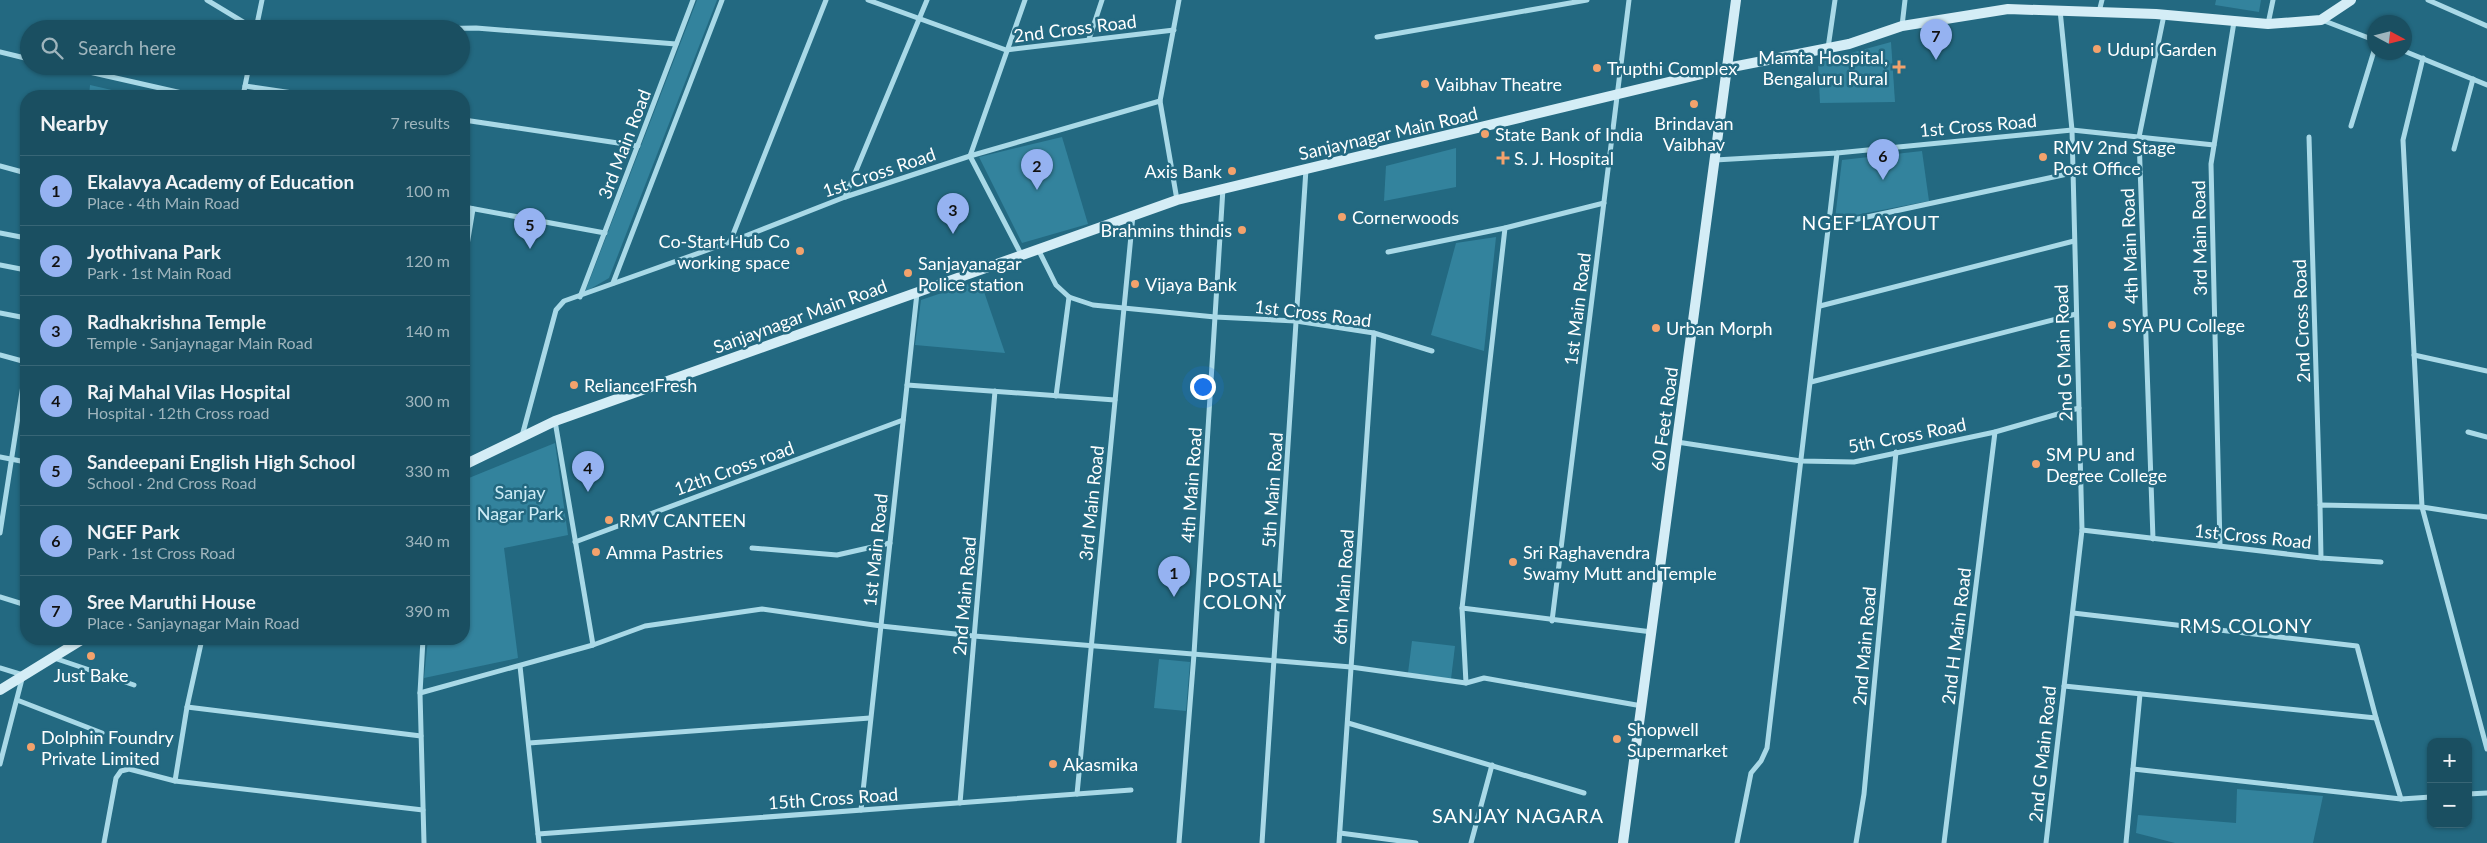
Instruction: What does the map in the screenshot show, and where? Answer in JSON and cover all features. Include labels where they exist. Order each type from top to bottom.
[{"type":"street","points":[[207,0],[241,20]]},
{"type":"street","points":[[258,20],[262,0]]},
{"type":"street","name":"3rd Main Road","points":[[580,297],[693,0]]},
{"type":"street","points":[[613,283],[722,0]]},
{"type":"street","points":[[730,242],[826,0]]},
{"type":"street","name":"2nd Cross Road","points":[[868,0],[1006,50],[1174,30]]},
{"type":"street","points":[[845,197],[927,0]]},
{"type":"street","points":[[1021,254],[970,156],[1025,0]]},
{"type":"street","points":[[1089,39],[1102,0]]},
{"type":"street","points":[[1177,200],[1160,101],[1179,0]]},
{"type":"street","points":[[1378,37],[1587,0]]},
{"type":"street","name":"1st Main Road","points":[[1552,621],[1629,0]]},
{"type":"street","name":"60 Feet Road","points":[[1623,843],[1736,0]]},
{"type":"street","points":[[1828,48],[1835,0]]},
{"type":"street","points":[[1902,26],[1906,0]]},
{"type":"street","points":[[2099,12],[2102,0]]},
{"type":"street","points":[[2268,24],[2273,0]]},
{"type":"street","name":"Sanjaynagar Main Road","points":[[470,462],[555,420],[1133,215],[1177,200],[1223,188],[1727,68],[1857,42],[1902,26],[2009,4],[2060,10],[2164,15],[2268,24],[2321,20],[2351,0]]},
{"type":"street","points":[[2428,0],[2487,26]]},
{"type":"street","name":"2nd G Main Road","points":[[2046,843],[2082,530],[2072,130],[2060,10]]},
{"type":"street","name":"4th Main Road","points":[[2153,539],[2139,137],[2164,15]]},
{"type":"street","points":[[2321,20],[2367,37]]},
{"type":"street","name":"3rd Main Road","points":[[2220,546],[2211,164],[2234,22]]},
{"type":"street","points":[[470,28],[676,44]]},
{"type":"street","points":[[0,52],[20,57]]},
{"type":"street","points":[[2412,54],[2487,84]]},
{"type":"street","points":[[2422,58],[2403,140],[2422,507],[2487,750]]},
{"type":"street","points":[[2351,126],[2371,60]]},
{"type":"street","points":[[102,75],[168,90]]},
{"type":"street","points":[[244,90],[247,75]]},
{"type":"street","points":[[2454,149],[2473,79]]},
{"type":"street","points":[[245,86],[272,90]]},
{"type":"street","name":"1st Cross Road","points":[[522,437],[556,310],[564,301],[580,297],[613,283],[730,242],[845,197],[970,156],[1160,101]]},
{"type":"street","points":[[470,121],[638,146]]},
{"type":"street","name":"1st Cross Road","points":[[1715,160],[1837,152],[2072,130],[2214,145]]},
{"type":"street","name":"2nd Cross Road","points":[[2309,137],[2320,505]]},
{"type":"street","points":[[1737,843],[1751,773],[1761,761],[1767,748],[1830,225],[1837,152]]},
{"type":"street","points":[[0,166],[20,171]]},
{"type":"street","name":"5th Main Road","points":[[1262,843],[1306,169]]},
{"type":"street","points":[[1830,225],[2072,174]]},
{"type":"street","name":"4th Main Road","points":[[1179,843],[1194,654],[1223,188]]},
{"type":"street","points":[[1388,252],[1505,228],[1604,202]]},
{"type":"street","points":[[470,208],[605,233]]},
{"type":"street","points":[[470,231],[474,209]]},
{"type":"street","name":"3rd Main Road","points":[[1077,794],[1133,215]]},
{"type":"street","points":[[1466,683],[1462,608],[1505,228]]},
{"type":"street","points":[[0,233],[20,237]]},
{"type":"street","points":[[1820,306],[2074,241]]},
{"type":"street","points":[[1038,248],[1056,285],[1069,297],[1056,396]]},
{"type":"street","points":[[0,266],[20,269]]},
{"type":"street","name":"1st Main Road","points":[[861,810],[917,292]]},
{"type":"street","name":"1st Cross Road","points":[[1069,297],[1093,305],[1215,317],[1296,321],[1374,333],[1432,350]]},
{"type":"street","points":[[0,312],[20,317]]},
{"type":"street","points":[[1811,382],[2076,314]]},
{"type":"street","name":"6th Main Road","points":[[1339,843],[1374,333]]},
{"type":"street","points":[[2414,354],[2487,371]]},
{"type":"street","points":[[0,355],[20,360]]},
{"type":"street","points":[[907,385],[1115,400]]},
{"type":"street","name":"2nd Main Road","points":[[960,803],[995,391]]},
{"type":"street","name":"5th Cross Road","points":[[1678,442],[1801,461],[1854,462],[1995,432],[2078,408]]},
{"type":"street","points":[[0,533],[20,409]]},
{"type":"street","points":[[555,420],[593,645]]},
{"type":"street","name":"12th Cross road","points":[[575,542],[903,420]]},
{"type":"street","name":"2nd H Main Road","points":[[1944,843],[1995,432]]},
{"type":"street","points":[[2468,432],[2487,437]]},
{"type":"street","name":"2nd Main Road","points":[[1856,843],[1864,794],[1896,452]]},
{"type":"street","points":[[0,457],[20,461]]},
{"type":"street","points":[[2320,505],[2422,507],[2487,517]]},
{"type":"street","name":"1st Cross Road","points":[[2082,530],[2321,558],[2320,505]]},
{"type":"street","points":[[752,548],[837,555],[890,543]]},
{"type":"street","points":[[2321,558],[2382,562]]},
{"type":"street","points":[[0,597],[20,602]]},
{"type":"street","points":[[1462,608],[1552,621],[1652,632]]},
{"type":"street","points":[[420,693],[593,645],[645,626],[762,609],[881,626],[974,636],[1351,667],[1466,683],[1484,678],[1642,706]]},
{"type":"street","points":[[2073,612],[2357,646],[2376,718],[2401,799]]},
{"type":"street","points":[[0,690],[74,645]]},
{"type":"street","points":[[175,781],[186,707],[201,645]]},
{"type":"street","points":[[423,645],[420,736],[424,843]]},
{"type":"street","points":[[54,658],[134,685]]},
{"type":"street","points":[[520,666],[539,843]]},
{"type":"street","points":[[0,668],[23,675]]},
{"type":"street","points":[[0,764],[23,675]]},
{"type":"street","points":[[2064,686],[2376,718]]},
{"type":"street","points":[[2126,843],[2140,694]]},
{"type":"street","points":[[17,700],[102,732]]},
{"type":"street","points":[[186,707],[420,736]]},
{"type":"street","points":[[529,744],[870,718]]},
{"type":"street","points":[[1348,723],[1584,793]]},
{"type":"street","points":[[1471,843],[1492,765]]},
{"type":"street","points":[[104,843],[116,778],[121,771],[129,769],[175,781],[423,810]]},
{"type":"street","points":[[2133,769],[2401,799],[2427,797]]},
{"type":"street","name":"15th Cross Road","points":[[538,834],[1131,790]]},
{"type":"street","points":[[2472,794],[2487,793]]},
{"type":"street","points":[[1340,833],[1416,843]]},
{"type":"green space","points":[[697,0],[717,0],[609,278],[585,292]]},
{"type":"green space","points":[[2216,0],[2261,0],[2259,12],[2215,5]]},
{"type":"green space","points":[[1891,42],[1895,102],[1820,103],[1818,62]]},
{"type":"green space","points":[[90,85],[112,90],[90,90]]},
{"type":"green space","points":[[1062,137],[1088,224],[1022,243],[979,157]]},
{"type":"green space","points":[[1456,148],[1456,187],[1384,201],[1386,166]]},
{"type":"green space","points":[[1922,151],[1929,201],[1835,219],[1842,160]]},
{"type":"green space","points":[[1496,237],[1484,351],[1431,335],[1456,243]]},
{"type":"green space","points":[[980,280],[1005,353],[915,345],[921,300]]},
{"type":"green space","name":"Sanjay Nagar Park","points":[[555,443],[568,535],[504,548],[518,658],[424,678],[427,645],[470,645],[470,478]]},
{"type":"green space","points":[[1412,641],[1455,646],[1451,679],[1408,673]]},
{"type":"green space","points":[[1159,659],[1190,662],[1186,711],[1154,708]]},
{"type":"green space","points":[[2237,789],[2323,796],[2313,843],[2175,843],[2136,833],[2138,815],[2236,823]]},
{"type":"place","name":"Udupi Garden","points":[[2097,49]]},
{"type":"place","name":"Sree Maruthi House","points":[[1936,60]]},
{"type":"place","name":"Mamta Hospital, Bengaluru Rural","points":[[1899,67]]},
{"type":"place","name":"Trupthi Complex","points":[[1597,68]]},
{"type":"place","name":"Vaibhav Theatre","points":[[1425,84]]},
{"type":"place","name":"Brindavan Vaibhav","points":[[1694,104]]},
{"type":"place","name":"State Bank of India","points":[[1485,134]]},
{"type":"place","name":"RMV 2nd Stage Post Office","points":[[2043,157]]},
{"type":"place","name":"S. J. Hospital","points":[[1503,158]]},
{"type":"place","name":"Axis Bank","points":[[1232,171]]},
{"type":"place","name":"NGEF Park","points":[[1883,180]]},
{"type":"place","name":"Jyothivana Park","points":[[1037,190]]},
{"type":"place","name":"Cornerwoods","points":[[1342,217]]},
{"type":"place","name":"Brahmins thindis","points":[[1242,230]]},
{"type":"place","name":"Radhakrishna Temple","points":[[953,234]]},
{"type":"place","name":"Sandeepani English High School","points":[[530,249]]},
{"type":"place","name":"Co-Start Hub Co working space","points":[[800,251]]},
{"type":"place","name":"Sanjayanagar Police station","points":[[908,273]]},
{"type":"place","name":"Vijaya Bank","points":[[1135,284]]},
{"type":"place","name":"SYA PU College","points":[[2112,325]]},
{"type":"place","name":"Urban Morph","points":[[1656,328]]},
{"type":"place","name":"Reliance Fresh","points":[[574,385]]},
{"type":"place","name":"SM PU and Degree College","points":[[2036,464]]},
{"type":"place","name":"Raj Mahal Vilas Hospital","points":[[588,492]]},
{"type":"place","name":"RMV CANTEEN","points":[[609,520]]},
{"type":"place","name":"Amma Pastries","points":[[596,552]]},
{"type":"place","name":"Sri Raghavendra Swamy Mutt and Temple","points":[[1513,562]]},
{"type":"place","name":"Ekalavya Academy of Education","points":[[1174,597]]},
{"type":"place","name":"Just Bake","points":[[91,656]]},
{"type":"place","name":"Shopwell Supermarket","points":[[1617,739]]},
{"type":"place","name":"Dolphin Foundry Private Limited","points":[[31,747]]},
{"type":"place","name":"Akasmika","points":[[1053,764]]},
{"type":"district","name":"NGEF LAYOUT","points":[[1871,222]]},
{"type":"district","name":"POSTAL COLONY","points":[[1245,590]]},
{"type":"district","name":"RMS COLONY","points":[[2246,625]]},
{"type":"district","name":"SANJAY NAGARA","points":[[1518,815]]}]
